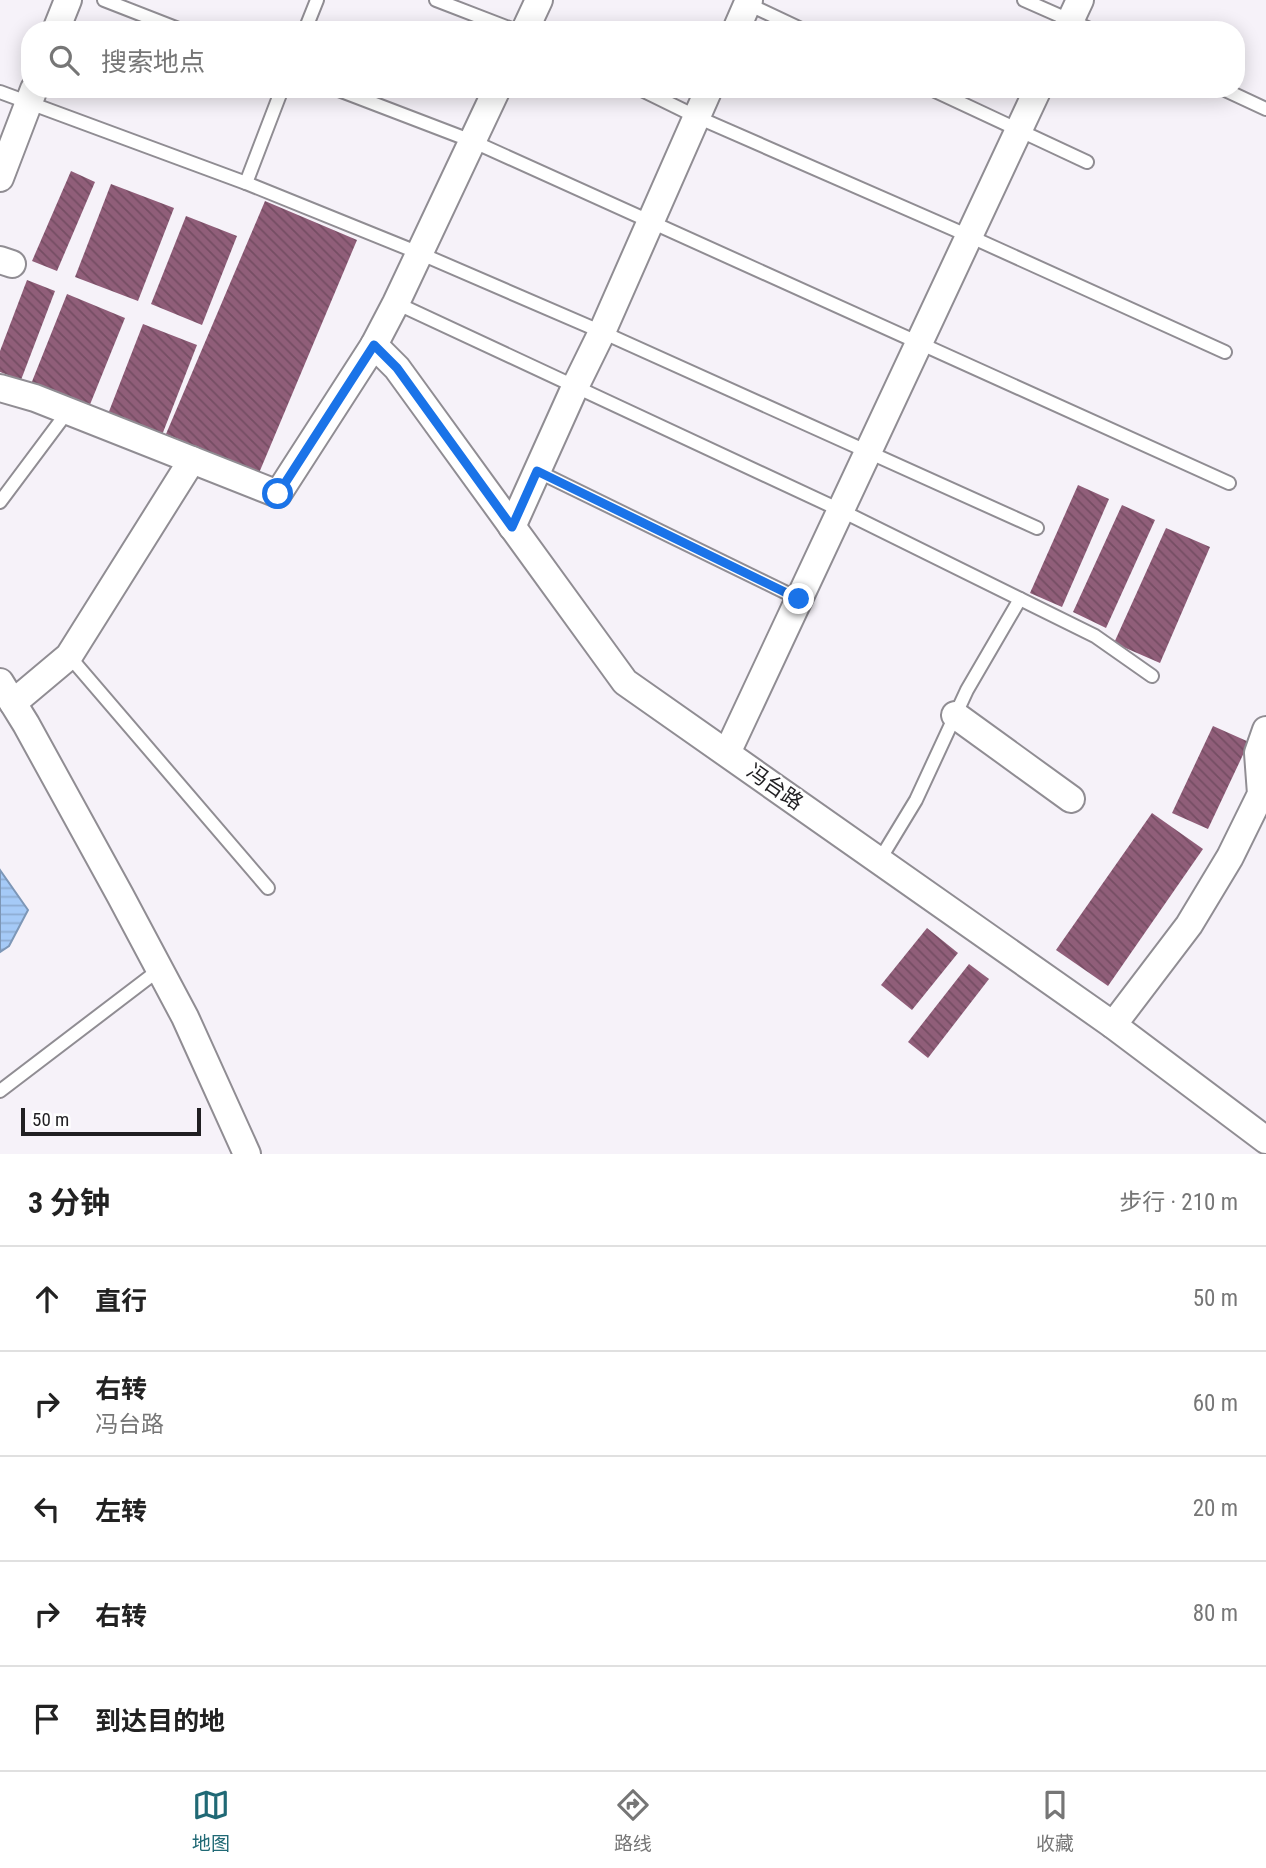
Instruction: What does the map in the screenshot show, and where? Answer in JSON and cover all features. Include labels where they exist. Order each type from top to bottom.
[{"type":"street","points":[[60,21],[68,0]]},
{"type":"street","points":[[529,21],[539,0]]},
{"type":"street","points":[[739,21],[745,1]]},
{"type":"street","points":[[0,178],[30,98]]},
{"type":"street","points":[[0,388],[35,398],[278,494],[374,345],[493,98]]},
{"type":"street","points":[[512,527],[705,98]]},
{"type":"street","points":[[727,753],[1034,98]]},
{"type":"street","name":"冯台路","points":[[374,345],[397,368],[625,682],[1114,1025],[1266,1140]]},
{"type":"street","points":[[192,460],[69,656],[6,692],[160,969],[185,1017],[247,1154]]},
{"type":"street","points":[[955,715],[1071,799]]},
{"type":"street","points":[[1114,1025],[1189,925],[1230,857],[1261,794],[1258,753],[1266,730]]},
{"type":"lane","points":[[104,0],[158,21]]},
{"type":"lane","points":[[309,21],[317,0]]},
{"type":"lane","points":[[436,0],[491,21]]},
{"type":"lane","points":[[1024,0],[1077,20]]},
{"type":"lane","points":[[745,1],[785,21]]},
{"type":"lane","points":[[0,92],[21,95]]},
{"type":"lane","points":[[36,98],[419,253],[602,332],[1037,528]]},
{"type":"lane","points":[[246,183],[279,98]]},
{"type":"lane","points":[[360,98],[472,141],[1228,483]]},
{"type":"lane","points":[[658,98],[1225,352]]},
{"type":"lane","points":[[950,98],[1087,162]]},
{"type":"lane","points":[[1243,98],[1266,108]]},
{"type":"lane","points":[[396,303],[840,510],[1095,636],[1152,676]]},
{"type":"lane","points":[[0,502],[68,411]]},
{"type":"lane","points":[[537,471],[799,599]]},
{"type":"lane","points":[[879,860],[916,800],[967,690],[1020,599]]},
{"type":"lane","points":[[69,656],[268,888]]},
{"type":"lane","points":[[0,1091],[160,969]]},
{"type":"water","points":[[0,870],[28,910],[9,946],[0,952]]},
{"type":"building","points":[[71,171],[95,182],[57,271],[32,261]]},
{"type":"building","points":[[111,184],[174,208],[138,301],[75,277]]},
{"type":"building","points":[[265,201],[357,240],[259,473],[166,434]]},
{"type":"building","points":[[186,216],[237,236],[202,325],[151,304]]},
{"type":"building","points":[[27,280],[55,291],[21,380],[0,372],[0,351]]},
{"type":"building","points":[[67,294],[125,318],[89,407],[31,384]]},
{"type":"building","points":[[143,324],[197,345],[162,435],[108,414]]},
{"type":"building","points":[[1078,485],[1109,499],[1062,607],[1030,593]]},
{"type":"building","points":[[1122,505],[1155,520],[1106,628],[1073,612]]},
{"type":"building","points":[[1166,528],[1210,547],[1160,663],[1114,643]]},
{"type":"building","points":[[1213,726],[1249,742],[1208,829],[1172,813]]},
{"type":"building","points":[[1152,813],[1203,849],[1108,986],[1056,950]]},
{"type":"building","points":[[927,928],[958,953],[912,1010],[881,985]]},
{"type":"building","points":[[969,964],[989,979],[928,1058],[908,1042]]},
{"type":"route","points":[[278,494],[374,345],[397,368],[512,527],[537,471],[799,599]]}]
